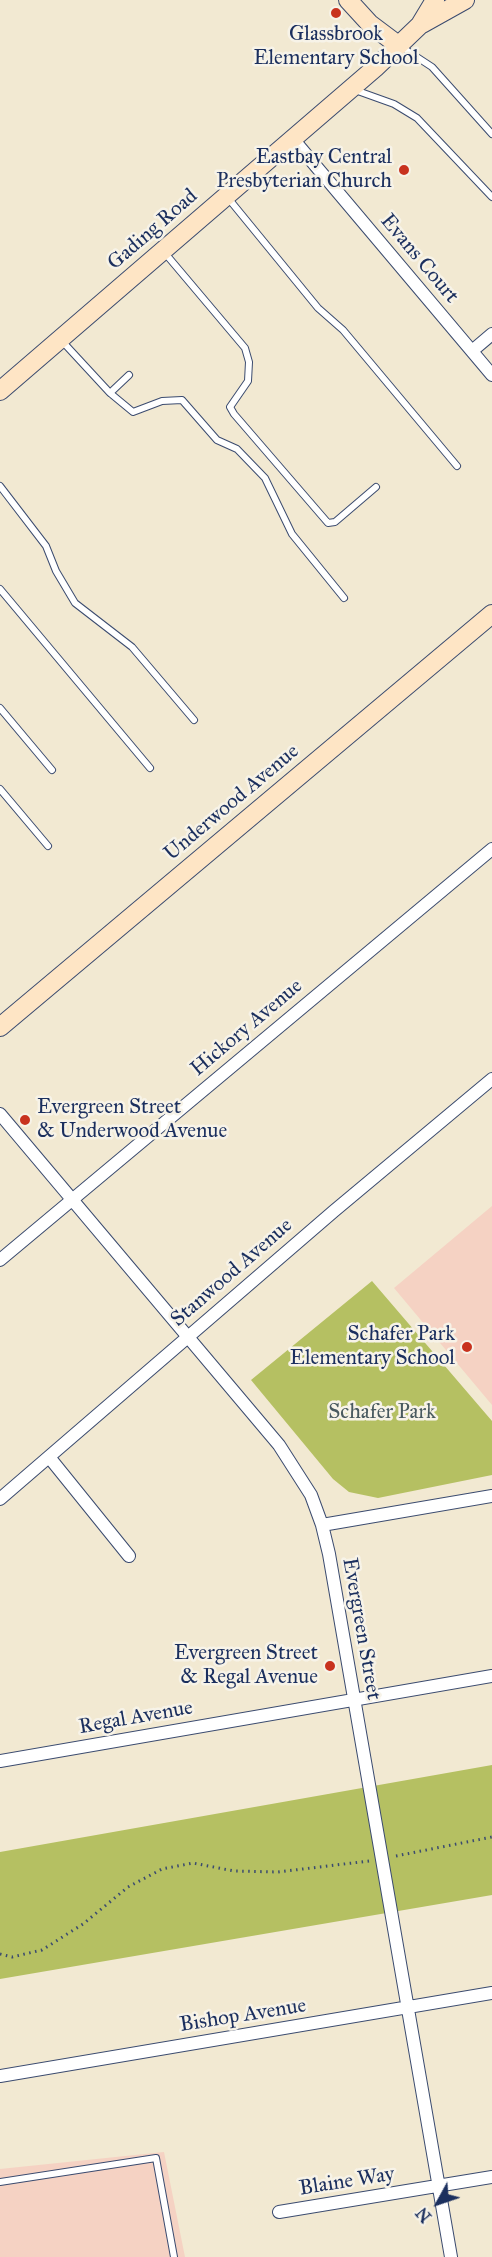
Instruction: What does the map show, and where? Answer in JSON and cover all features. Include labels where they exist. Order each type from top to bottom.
[{"type":"street","points":[[348,0],[370,24],[398,45]]},
{"type":"street","name":"Gading Road","points":[[0,391],[352,89],[420,25],[435,0]]},
{"type":"street","points":[[420,25],[465,0]]},
{"type":"street","name":"Evans Court","points":[[293,139],[492,375]]},
{"type":"street","points":[[472,351],[492,334]]},
{"type":"street","name":"Underwood Avenue","points":[[0,1028],[492,614]]},
{"type":"street","name":"Hickory Avenue","points":[[0,1260],[492,849]]},
{"type":"street","name":"Stanwood Avenue","points":[[0,1499],[334,1211],[492,1079]]},
{"type":"street","name":"Evergreen Street","points":[[0,1114],[287,1455],[311,1496],[322,1525],[451,2257]]},
{"type":"street","points":[[49,1457],[129,1556]]},
{"type":"street","points":[[322,1525],[492,1496]]},
{"type":"street","name":"Regal Avenue","points":[[0,1761],[492,1676]]},
{"type":"street","name":"Bishop Avenue","points":[[0,2076],[492,1994]]},
{"type":"street","name":"Blaine Way","points":[[279,2212],[492,2177]]},
{"type":"lane","points":[[398,45],[432,67],[492,134]]},
{"type":"lane","points":[[352,89],[394,104],[417,118],[492,197]]},
{"type":"lane","points":[[226,196],[318,308],[343,330],[458,466]]},
{"type":"lane","points":[[164,252],[245,348],[249,362],[248,381],[230,407],[234,414],[328,523],[335,522],[376,488]]},
{"type":"lane","points":[[61,339],[110,393],[133,412],[162,401],[182,400],[217,441],[237,448],[265,478],[292,534],[344,598]]},
{"type":"lane","points":[[110,393],[129,375]]},
{"type":"lane","points":[[0,486],[46,546],[56,571],[75,603],[132,647],[194,720]]},
{"type":"lane","points":[[0,589],[150,768]]},
{"type":"lane","points":[[0,708],[52,770]]},
{"type":"lane","points":[[0,789],[48,846]]},
{"type":"lane","points":[[0,2182],[156,2158],[174,2257]]},
{"type":"path","points":[[0,1954],[12,1957],[42,1950],[83,1924],[128,1887],[162,1869],[193,1863],[234,1871],[278,1872],[382,1858],[492,1837]]},
{"type":"shaded area","name":"Schafer Park Elementary School","points":[[492,1206],[492,1405],[394,1288]]},
{"type":"shaded area","points":[[164,2152],[185,2257],[0,2257],[0,2169]]},
{"type":"green space","name":"Schafer Park","points":[[372,1281],[492,1421],[492,1475],[378,1498],[349,1492],[333,1479],[251,1380]]},
{"type":"green space","points":[[492,1765],[492,1895],[0,1979],[0,1852]]},
{"type":"place","name":"Glassbrook Elementary School","points":[[336,13]]},
{"type":"place","name":"Eastbay Central Presbyterian Church","points":[[404,170]]},
{"type":"place","name":"Evergreen Street & Underwood Avenue","points":[[25,1120]]},
{"type":"place","name":"Schafer Park Elementary School","points":[[467,1347]]},
{"type":"place","name":"Evergreen Street & Regal Avenue","points":[[330,1666]]}]
